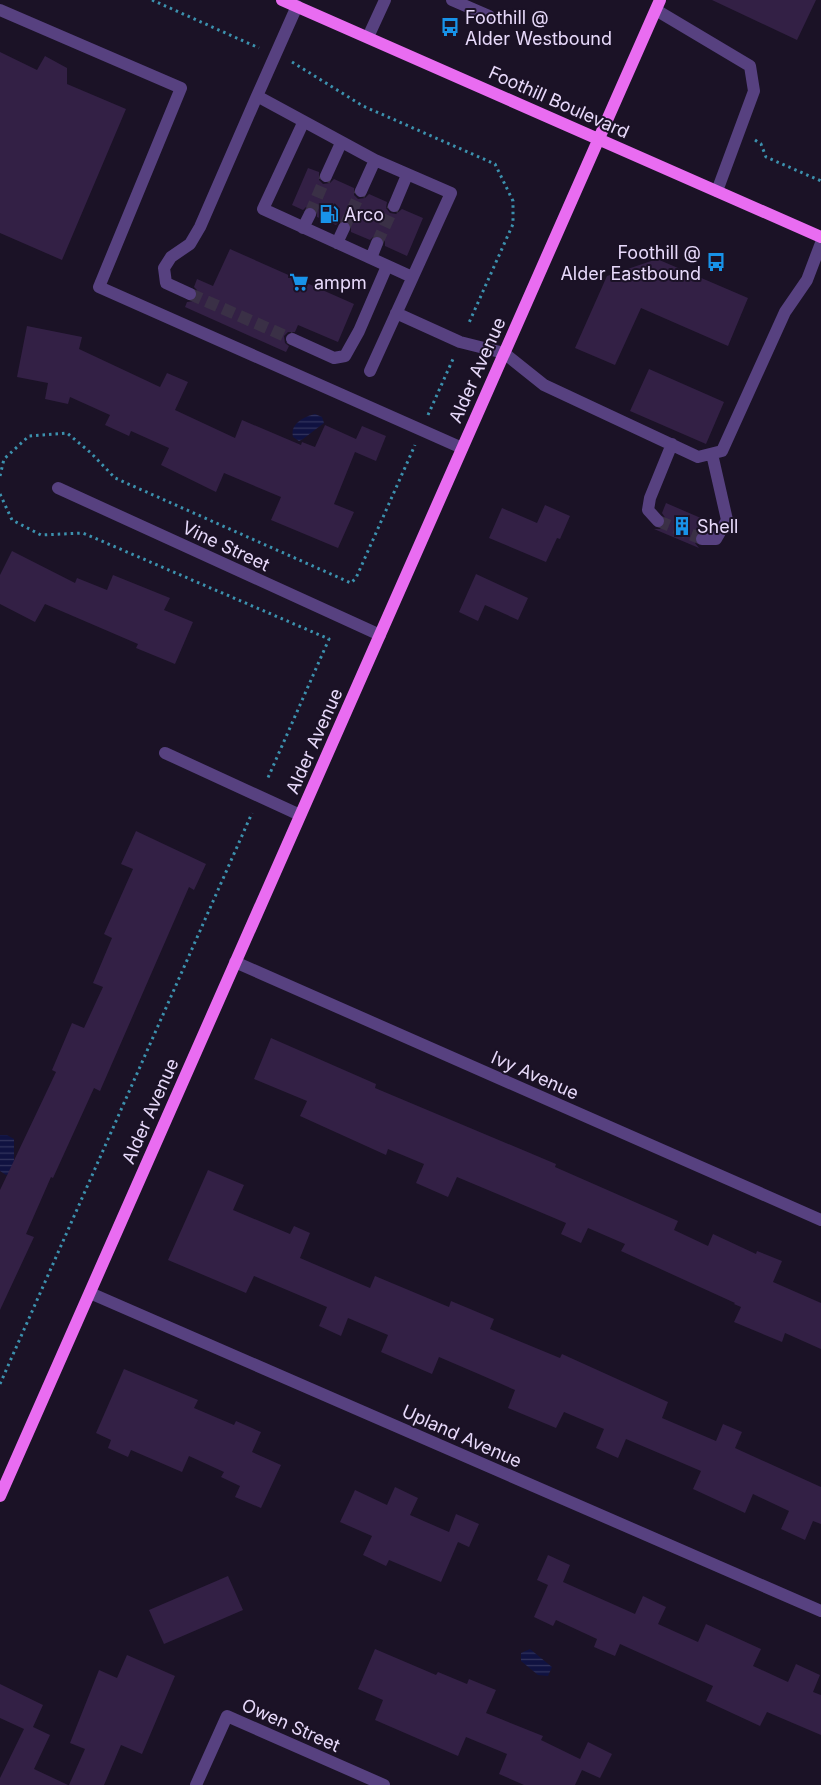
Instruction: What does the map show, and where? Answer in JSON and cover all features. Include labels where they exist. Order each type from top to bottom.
[{"type":"main road","name":"Foothill Boulevard","points":[[282,0],[821,237]]},
{"type":"main road","name":"Alder Avenue","points":[[0,1496],[658,5]]},
{"type":"street","points":[[368,37],[385,0]]},
{"type":"street","points":[[452,0],[489,16]]},
{"type":"street","points":[[658,5],[750,66],[754,91],[717,191]]},
{"type":"street","points":[[190,294],[166,283],[164,268],[171,257],[190,244],[200,227],[297,6]]},
{"type":"street","points":[[0,10],[181,88],[99,287],[462,448]]},
{"type":"street","points":[[257,96],[375,160],[451,192],[370,371]]},
{"type":"street","points":[[303,122],[263,209],[412,277]]},
{"type":"street","points":[[326,176],[341,143]]},
{"type":"street","points":[[361,191],[375,160]]},
{"type":"street","points":[[394,206],[407,175]]},
{"type":"street","points":[[303,228],[310,214]]},
{"type":"street","points":[[337,243],[344,228]]},
{"type":"street","points":[[371,258],[377,243]]},
{"type":"street","points":[[396,313],[460,342],[504,353],[544,385],[698,457],[722,451],[785,312],[807,280],[821,243]]},
{"type":"street","points":[[292,339],[334,358],[345,356],[359,331],[387,266]]},
{"type":"street","points":[[658,521],[648,510],[650,498],[672,444]]},
{"type":"street","points":[[702,539],[716,539],[727,520],[712,454]]},
{"type":"street","name":"Vine Street","points":[[58,488],[380,635]]},
{"type":"street","points":[[165,753],[300,815]]},
{"type":"street","name":"Ivy Avenue","points":[[235,962],[821,1220]]},
{"type":"street","name":"Upland Avenue","points":[[90,1293],[821,1612]]},
{"type":"street","name":"Owen Street","points":[[196,1785],[226,1716],[384,1785]]},
{"type":"path","points":[[740,131],[761,144],[766,157],[821,181]]},
{"type":"path","points":[[0,494],[12,520],[41,535],[83,533],[329,639],[0,1384]]},
{"type":"shaded area","points":[[315,414],[322,417],[324,423],[299,441],[293,437],[295,425],[306,417]]},
{"type":"shaded area","points":[[0,1135],[7,1135],[14,1139],[14,1168],[6,1175],[0,1171]]},
{"type":"shaded area","points":[[530,1649],[552,1667],[548,1676],[538,1675],[521,1661],[521,1653]]},
{"type":"building","points":[[712,0],[816,0],[797,40]]},
{"type":"building","points":[[0,52],[37,70],[45,56],[67,68],[67,84],[126,109],[62,260],[0,233]]},
{"type":"building","points":[[308,168],[319,172],[319,180],[323,184],[330,183],[334,179],[354,188],[354,195],[358,199],[365,198],[369,194],[387,202],[386,208],[390,213],[396,214],[402,209],[423,218],[407,256],[385,246],[385,241],[380,236],[375,235],[370,240],[351,232],[351,224],[347,220],[340,221],[336,225],[317,217],[317,210],[313,207],[306,207],[303,210],[292,205]]},
{"type":"building","points":[[230,249],[354,304],[338,342],[298,325],[295,332],[288,332],[284,336],[285,343],[289,346],[286,352],[185,307],[187,302],[194,301],[198,297],[197,290],[194,287],[197,279],[213,286]]},
{"type":"building","points":[[657,259],[748,298],[728,346],[641,308],[615,365],[575,348],[607,276]]},
{"type":"building","points":[[27,326],[82,337],[79,349],[160,387],[167,373],[188,382],[175,410],[235,438],[242,420],[301,445],[302,442],[315,447],[325,425],[356,439],[362,426],[386,436],[376,461],[355,452],[334,504],[354,512],[338,548],[271,520],[281,497],[224,473],[216,492],[161,465],[169,448],[131,431],[129,436],[105,425],[110,415],[70,397],[68,404],[45,399],[48,383],[17,377]]},
{"type":"building","points":[[649,369],[724,402],[706,444],[630,411]]},
{"type":"building","name":"Shell","points":[[666,503],[710,522],[706,531],[698,532],[695,535],[695,543],[699,548],[654,529],[660,529],[666,524],[666,519],[662,513]]},
{"type":"building","points":[[545,505],[570,516],[560,539],[557,538],[546,562],[489,538],[502,508],[537,523]]},
{"type":"building","points":[[12,551],[75,583],[77,578],[107,590],[113,575],[170,598],[164,610],[193,622],[175,664],[136,648],[138,644],[45,604],[35,622],[0,604],[0,575]]},
{"type":"building","points":[[476,574],[528,598],[518,620],[485,605],[478,621],[459,612]]},
{"type":"building","points":[[136,831],[206,864],[194,890],[189,887],[100,1091],[94,1088],[53,1178],[51,1177],[26,1234],[34,1237],[0,1310],[0,1190],[56,1072],[52,1070],[72,1023],[84,1028],[103,987],[93,983],[112,938],[104,934],[133,869],[121,864]]},
{"type":"building","points":[[271,1038],[376,1084],[375,1088],[556,1164],[555,1167],[678,1221],[674,1230],[708,1246],[713,1234],[756,1254],[757,1251],[782,1261],[773,1282],[821,1303],[821,1349],[785,1333],[782,1342],[734,1322],[741,1307],[735,1303],[621,1251],[625,1244],[588,1228],[581,1243],[561,1234],[566,1223],[457,1177],[448,1197],[416,1183],[424,1164],[388,1149],[386,1155],[300,1116],[307,1101],[254,1079]]},
{"type":"building","points":[[208,1170],[244,1185],[233,1210],[290,1234],[294,1226],[310,1233],[300,1258],[370,1288],[375,1276],[449,1307],[451,1301],[494,1319],[490,1329],[560,1358],[562,1354],[668,1402],[662,1418],[716,1441],[723,1424],[742,1432],[735,1448],[821,1487],[821,1524],[813,1521],[805,1540],[781,1529],[789,1511],[753,1494],[745,1513],[693,1489],[701,1471],[626,1439],[618,1458],[596,1448],[604,1429],[564,1412],[556,1428],[508,1408],[515,1390],[439,1357],[432,1374],[381,1352],[388,1335],[348,1318],[341,1336],[319,1326],[327,1307],[254,1276],[246,1293],[168,1260]]},
{"type":"building","points":[[124,1369],[198,1400],[194,1408],[234,1425],[236,1421],[261,1432],[252,1452],[281,1465],[261,1508],[235,1497],[240,1486],[221,1477],[224,1472],[189,1456],[182,1472],[131,1450],[128,1457],[108,1448],[111,1440],[96,1433]]},
{"type":"building","points":[[395,1487],[418,1498],[410,1515],[449,1532],[456,1514],[479,1524],[469,1547],[458,1542],[441,1582],[389,1560],[386,1566],[363,1555],[372,1536],[340,1522],[355,1490],[387,1505]]},
{"type":"building","points":[[548,1555],[570,1565],[563,1582],[635,1614],[643,1596],[666,1607],[658,1624],[698,1642],[706,1624],[761,1649],[753,1666],[788,1682],[796,1664],[820,1675],[813,1692],[821,1695],[821,1735],[767,1712],[760,1726],[706,1701],[713,1686],[620,1644],[615,1656],[594,1647],[597,1639],[556,1620],[553,1626],[534,1617],[548,1585],[537,1580]]},
{"type":"building","points":[[228,1576],[243,1610],[164,1644],[149,1610]]},
{"type":"building","points":[[375,1649],[436,1675],[438,1672],[467,1684],[469,1679],[496,1690],[486,1713],[543,1736],[541,1740],[580,1759],[588,1742],[612,1754],[600,1778],[582,1770],[575,1785],[524,1785],[499,1774],[507,1754],[466,1737],[458,1756],[375,1720],[383,1700],[358,1689]]},
{"type":"building","points":[[127,1655],[175,1676],[142,1754],[121,1745],[104,1785],[69,1785],[85,1749],[70,1743],[99,1670],[117,1678]]},
{"type":"building","points":[[0,1684],[43,1705],[33,1727],[50,1735],[34,1769],[68,1785],[0,1785],[0,1778],[24,1729],[0,1718]]},
{"type":"tunnel","points":[[310,214],[326,176]]},
{"type":"tunnel","points":[[344,228],[361,191]]},
{"type":"tunnel","points":[[377,243],[394,206]]},
{"type":"tunnel","points":[[190,294],[292,339]]},
{"type":"tunnel","points":[[658,521],[702,539]]},
{"type":"place","name":"Foothill @ Alder Westbound","points":[[450,27]]},
{"type":"place","name":"Arco","points":[[329,214]]},
{"type":"place","name":"Foothill @ Alder Eastbound","points":[[716,262]]},
{"type":"place","name":"ampm","points":[[299,282]]},
{"type":"place","name":"Shell","points":[[682,526]]}]
